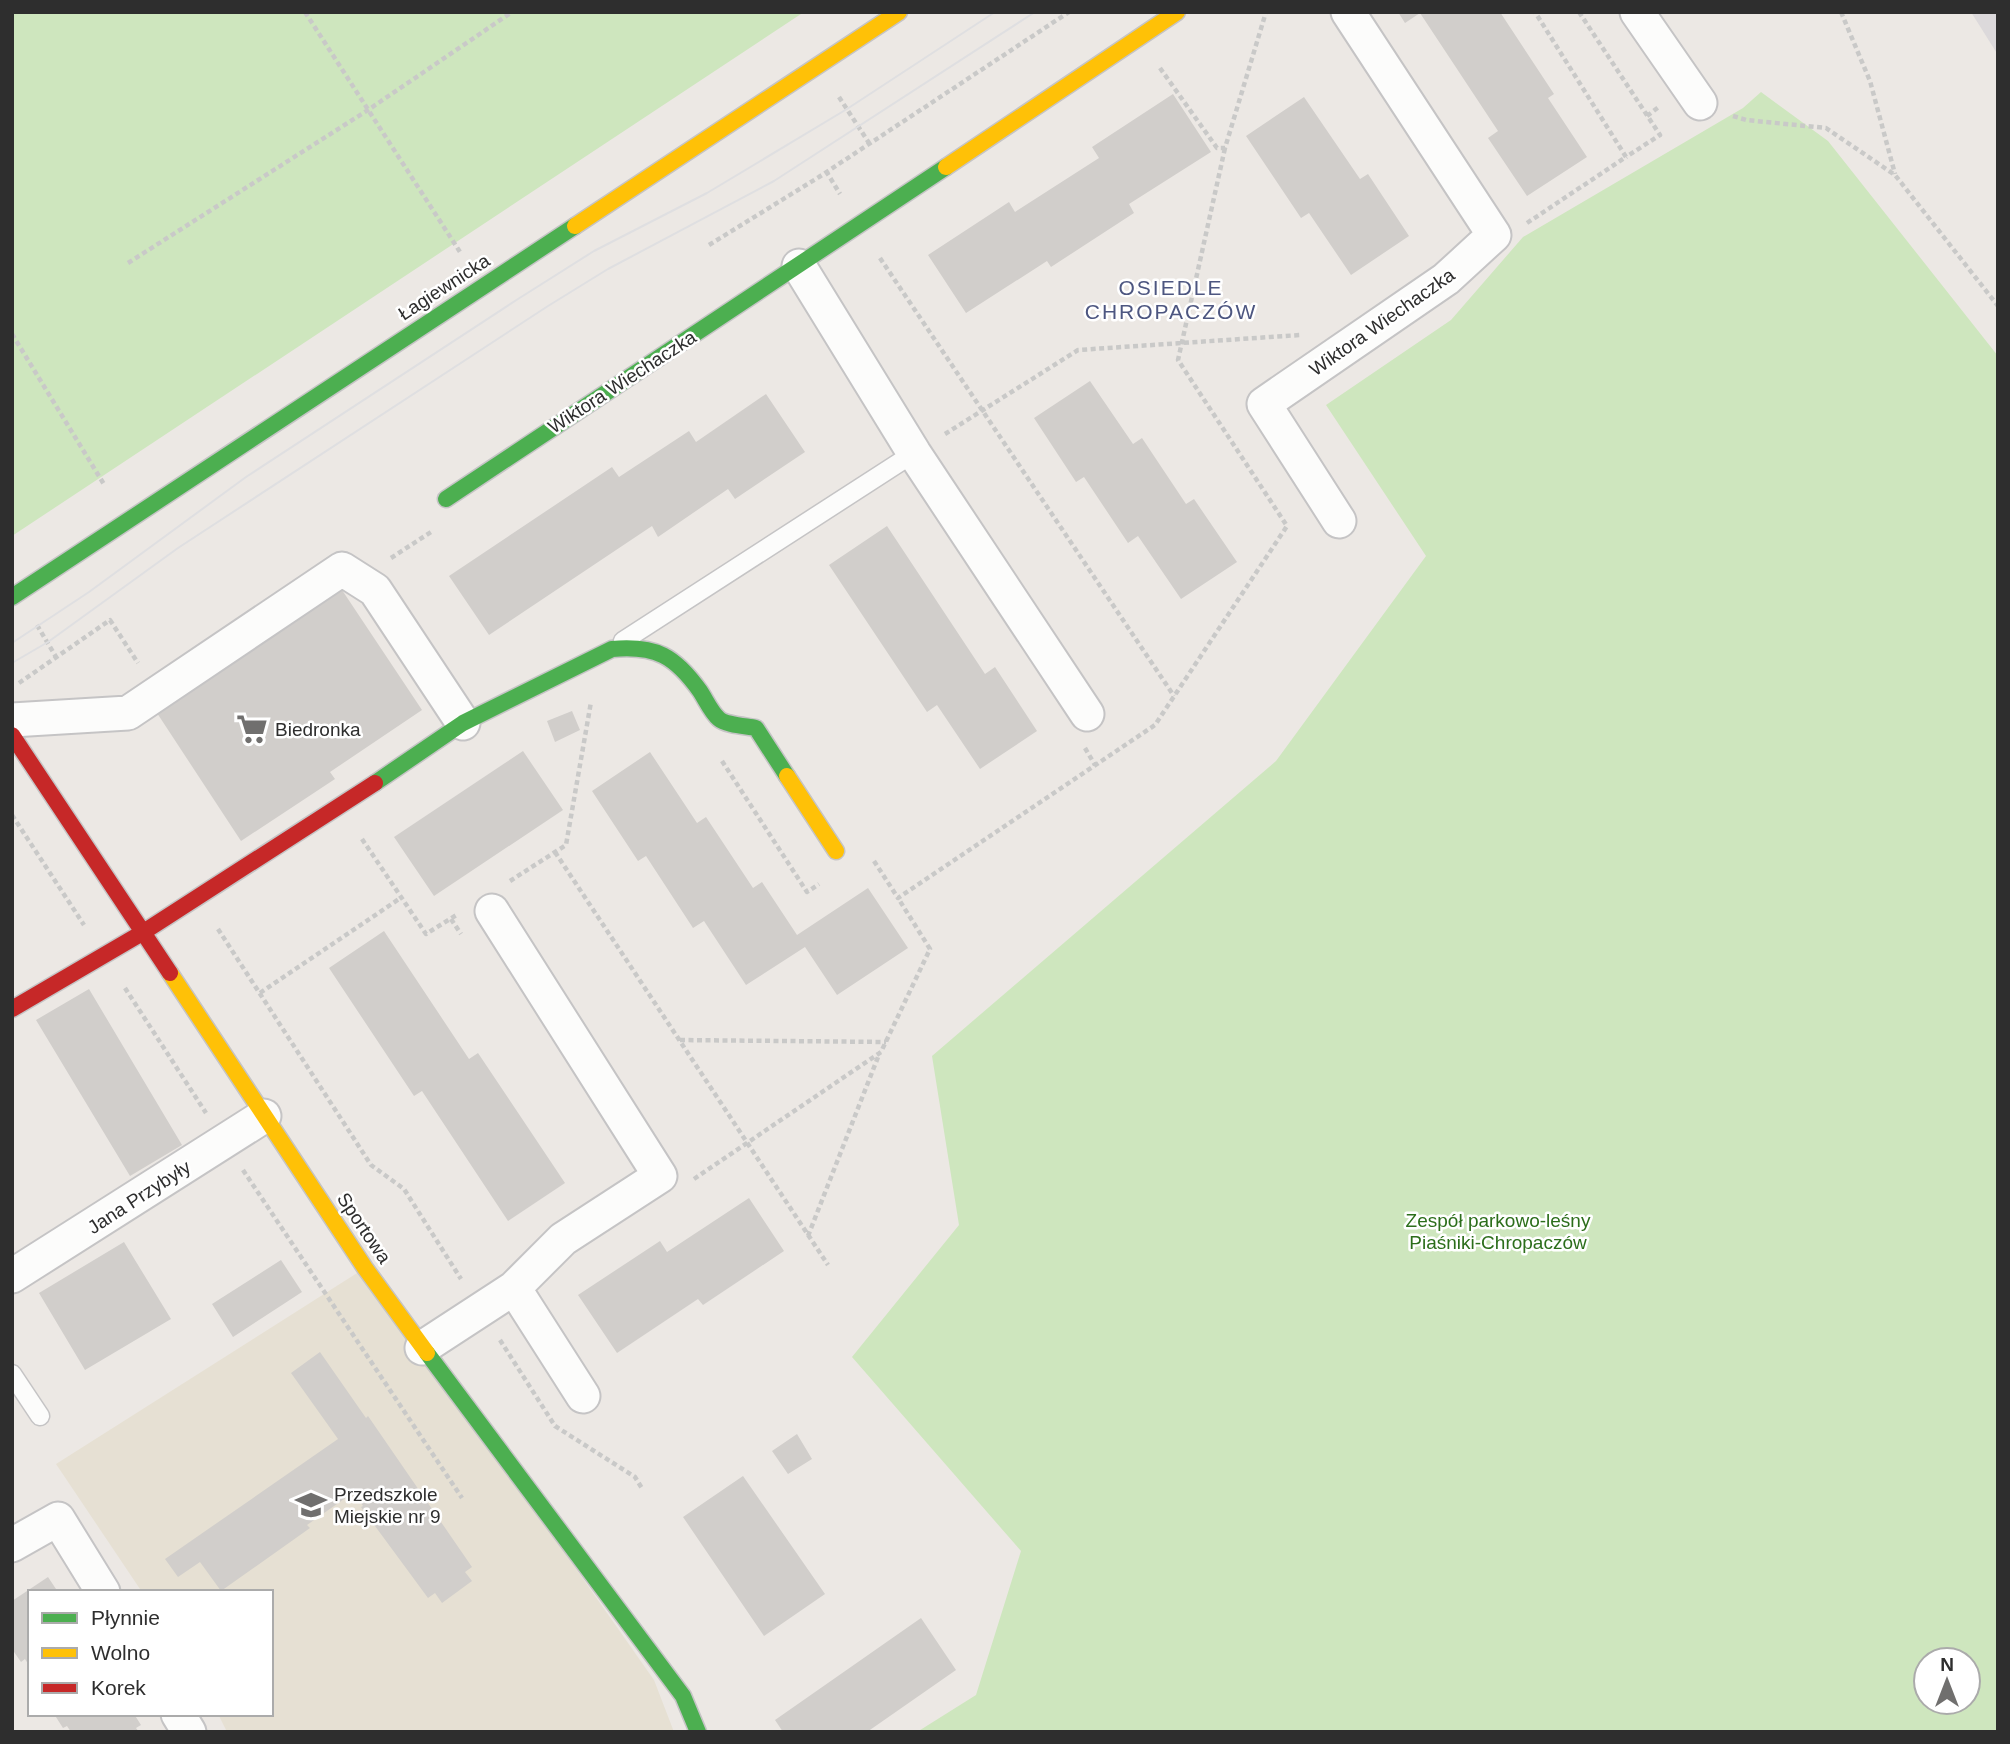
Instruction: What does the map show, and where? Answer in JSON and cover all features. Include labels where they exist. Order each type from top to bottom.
[{"type":"street","name":"Łagiewnicka","points":[[12,597],[900,12]]},
{"type":"street","name":"Wiktora Wiechaczka","points":[[446,499],[1177,12]]},
{"type":"street","name":"Wiktora Wiechaczka","points":[[1339,521],[1264,404],[1446,279],[1494,235],[1348,12]]},
{"type":"street","points":[[1637,12],[1700,103]]},
{"type":"street","points":[[799,266],[914,453],[1087,714]]},
{"type":"street","points":[[12,720],[128,713],[342,569],[375,590],[464,723]]},
{"type":"street","points":[[12,1009],[142,933],[327,816],[464,723],[612,649],[626,647],[660,652],[677,662],[720,720],[756,728],[836,851]]},
{"type":"street","name":"Sportowa","points":[[12,735],[365,1268],[683,1696],[698,1732]]},
{"type":"street","points":[[422,1348],[514,1288],[563,1239],[660,1176],[486,902]]},
{"type":"street","name":"Jana Przybyły","points":[[12,1276],[264,1116]]},
{"type":"street","points":[[514,1288],[583,1396]]},
{"type":"street","points":[[12,1545],[58,1519],[102,1590]]},
{"type":"street","points":[[179,1716],[189,1732]]},
{"type":"lane","points":[[612,649],[914,453]]},
{"type":"lane","points":[[12,1374],[40,1416]]},
{"type":"path","points":[[304,12],[460,252]]},
{"type":"path","points":[[128,263],[368,110],[512,12]]},
{"type":"path","points":[[709,245],[869,144],[1069,12]]},
{"type":"path","points":[[898,898],[1155,724],[1287,526],[1178,360],[1225,148],[1266,12]]},
{"type":"path","points":[[1535,12],[1626,157]]},
{"type":"path","points":[[1526,223],[1660,135],[1579,12]]},
{"type":"path","points":[[1841,12],[1870,80],[1895,175]]},
{"type":"path","points":[[833,88],[869,144]]},
{"type":"path","points":[[1177,91],[1217,148],[1225,148]]},
{"type":"path","points":[[1700,103],[1746,120],[1826,128],[1895,175],[1998,306]]},
{"type":"path","points":[[826,171],[859,226],[1174,696]]},
{"type":"path","points":[[12,334],[105,486]]},
{"type":"path","points":[[914,453],[1078,350],[1304,334]]},
{"type":"path","points":[[33,619],[56,657]]},
{"type":"path","points":[[12,687],[110,620],[158,693]]},
{"type":"path","points":[[357,832],[426,934],[486,902],[566,845],[594,690]]},
{"type":"path","points":[[718,755],[807,892],[827,878]]},
{"type":"path","points":[[12,815],[224,1142],[462,1498]]},
{"type":"path","points":[[555,852],[828,1265]]},
{"type":"path","points":[[808,1236],[881,1052],[930,949],[873,860]]},
{"type":"path","points":[[197,898],[371,1165],[404,1189],[555,1426],[635,1477],[643,1490]]},
{"type":"path","points":[[260,993],[400,899]]},
{"type":"path","points":[[451,919],[466,942]]},
{"type":"path","points":[[679,1040],[886,1042]]},
{"type":"path","points":[[689,1182],[881,1052]]},
{"type":"path","points":[[461,1279],[472,1272]]},
{"type":"shaded area","points":[[1971,12],[1998,12],[1998,55]]},
{"type":"shaded area","name":"Przedszkole Miejskie nr 9","points":[[365,1268],[654,1680],[674,1732],[227,1732],[219,1716],[273,1716],[273,1590],[141,1590],[56,1464]]},
{"type":"green space","points":[[12,12],[804,12],[12,536]]},
{"type":"green space","name":"Zespół parkowo-leśny Piaśniki-Chropaczów","points":[[1761,92],[1828,141],[1998,356],[1998,1732],[917,1732],[976,1695],[1021,1551],[852,1357],[959,1225],[932,1056],[1276,761],[1426,556],[1326,405],[1451,320],[1523,237],[1743,108]]},
{"type":"building","points":[[1398,12],[1500,12],[1554,94],[1548,98],[1587,157],[1527,196],[1488,138],[1498,131],[1420,13],[1405,23]]},
{"type":"building","points":[[1173,94],[1211,152],[1129,204],[1134,213],[1051,267],[1047,261],[966,313],[928,255],[1009,202],[1015,212],[1099,158],[1092,147]]},
{"type":"building","points":[[1304,97],[1360,179],[1368,174],[1409,236],[1351,275],[1309,213],[1301,218],[1246,136]]},
{"type":"building","points":[[1090,381],[1133,444],[1142,438],[1186,504],[1194,499],[1237,562],[1181,599],[1138,536],[1128,543],[1084,477],[1076,482],[1034,418]]},
{"type":"building","points":[[766,394],[805,452],[735,499],[728,489],[658,537],[652,526],[489,635],[449,576],[612,467],[619,477],[689,431],[696,442]]},
{"type":"building","points":[[887,526],[985,674],[995,667],[1037,731],[980,769],[937,705],[927,712],[829,565]]},
{"type":"building","points":[[342,590],[422,710],[330,772],[335,779],[241,841],[157,713]]},
{"type":"building","points":[[572,711],[580,730],[555,742],[547,721]]},
{"type":"building","points":[[523,751],[563,810],[434,896],[394,837]]},
{"type":"building","points":[[650,752],[697,823],[706,817],[753,888],[762,882],[797,935],[868,888],[908,948],[837,995],[805,947],[746,985],[704,921],[693,928],[646,856],[638,861],[592,791]]},
{"type":"building","points":[[384,931],[469,1059],[478,1053],[565,1183],[508,1221],[422,1091],[414,1096],[329,968]]},
{"type":"building","points":[[89,989],[182,1145],[130,1176],[36,1020]]},
{"type":"building","points":[[749,1198],[784,1251],[703,1305],[698,1299],[617,1353],[578,1295],[660,1241],[667,1252]]},
{"type":"building","points":[[124,1242],[171,1319],[85,1370],[39,1293]]},
{"type":"building","points":[[281,1260],[302,1292],[233,1337],[212,1304]]},
{"type":"building","points":[[320,1352],[366,1418],[368,1416],[472,1567],[465,1572],[472,1581],[442,1603],[435,1593],[428,1598],[361,1507],[363,1506],[354,1492],[307,1525],[310,1528],[222,1590],[200,1562],[178,1577],[165,1559],[338,1439],[291,1373]]},
{"type":"building","points":[[797,1434],[812,1459],[788,1474],[772,1451]]},
{"type":"building","points":[[743,1476],[825,1594],[764,1636],[683,1517]]},
{"type":"building","points":[[48,1577],[57,1590],[28,1590]]},
{"type":"building","points":[[28,1590],[28,1664],[25,1659],[21,1662],[12,1649],[12,1601]]},
{"type":"building","points":[[921,1618],[956,1670],[867,1732],[783,1732],[775,1720]]},
{"type":"building","points":[[55,1716],[135,1716],[141,1725],[136,1728],[139,1732],[71,1732],[67,1726],[63,1728]]},
{"type":"tram line","points":[[12,643],[89,592],[246,477],[518,299],[594,251],[707,193],[847,109],[995,12]]},
{"type":"tram line","points":[[12,663],[48,642],[178,548],[548,306],[608,269],[774,181],[1035,12]]},
{"type":"traffic: fast","points":[[446,499],[946,167]]},
{"type":"traffic: fast","points":[[12,597],[575,226]]},
{"type":"traffic: fast","points":[[375,783],[463,723],[612,649],[627,648],[653,651],[673,661],[691,679],[719,719],[756,728],[787,776]]},
{"type":"traffic: fast","points":[[427,1353],[683,1696],[698,1732]]},
{"type":"traffic: slow","points":[[575,226],[899,12]]},
{"type":"traffic: slow","points":[[946,167],[1177,12]]},
{"type":"traffic: slow","points":[[787,776],[836,851]]},
{"type":"traffic: slow","points":[[170,973],[365,1268],[427,1353]]},
{"type":"traffic: jam","points":[[12,735],[170,973]]},
{"type":"traffic: jam","points":[[12,1009],[142,933],[375,783]]},
{"type":"place","name":"Biedronka","points":[[252,729]]},
{"type":"place","name":"Przedszkole Miejskie nr 9","points":[[311,1505]]},
{"type":"district","name":"OSIEDLE CHROPACZÓW","points":[[1171,299]]}]
